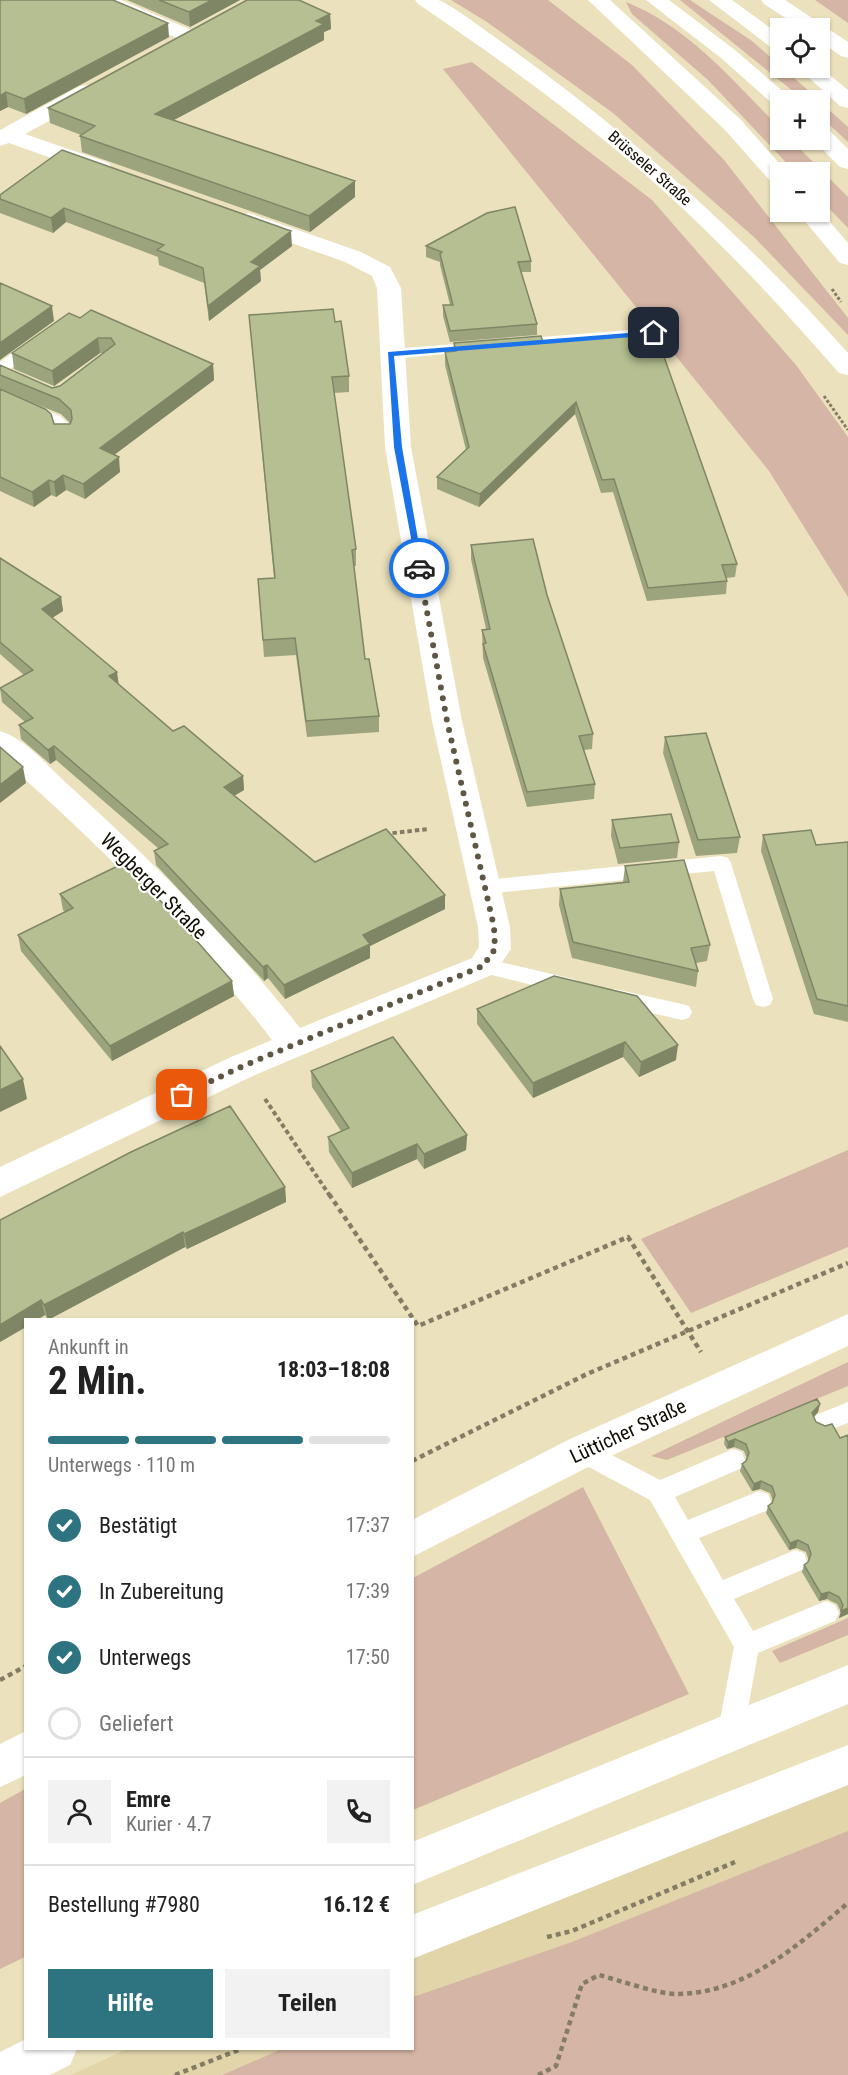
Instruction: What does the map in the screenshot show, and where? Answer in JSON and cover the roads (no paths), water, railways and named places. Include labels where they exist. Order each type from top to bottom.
[{"type":"main road","points":[[103,0],[189,36]]},
{"type":"main road","name":"Brüsseler Straße","points":[[425,0],[466,26],[572,102],[645,162],[721,230],[791,302],[848,368]]},
{"type":"main road","points":[[598,0],[733,125],[770,167]]},
{"type":"main road","points":[[656,0],[728,54],[770,90]]},
{"type":"main road","points":[[719,0],[770,38]]},
{"type":"main road","points":[[771,0],[799,18]]},
{"type":"main road","points":[[169,47],[210,26]]},
{"type":"main road","points":[[830,39],[848,52]]},
{"type":"main road","points":[[821,78],[848,101]]},
{"type":"main road","points":[[3,137],[108,80]]},
{"type":"main road","points":[[3,137],[129,178]]},
{"type":"main road","points":[[830,144],[848,162]]},
{"type":"main road","points":[[0,1183],[243,1066],[483,966],[495,949],[494,927],[486,887],[447,721],[398,447],[390,354],[389,288],[382,272],[353,256],[230,213]]},
{"type":"main road","points":[[817,222],[848,258]]},
{"type":"main road","name":"Wegberger Straße","points":[[0,741],[69,801],[190,919],[272,1014],[294,1044]]},
{"type":"main road","name":"Lütticher Straße","points":[[414,1539],[583,1451],[848,1329]]},
{"type":"main road","points":[[414,1863],[731,1730],[848,1684]]},
{"type":"main road","points":[[0,1767],[24,1752]]},
{"type":"main road","points":[[414,1936],[848,1765]]},
{"type":"main road","points":[[2,2075],[52,2050]]},
{"type":"lane","points":[[390,354],[654,333]]},
{"type":"lane","points":[[16,378],[0,370],[48,335]]},
{"type":"lane","points":[[0,395],[54,419],[63,426],[64,435]]},
{"type":"lane","points":[[486,887],[721,863],[763,999]]},
{"type":"lane","points":[[483,966],[682,1012]]},
{"type":"lane","points":[[583,1451],[659,1492],[747,1647],[731,1730]]},
{"type":"lane","points":[[659,1492],[733,1460]]},
{"type":"lane","points":[[683,1533],[759,1502]]},
{"type":"lane","points":[[717,1594],[795,1561]]},
{"type":"lane","points":[[747,1647],[826,1613]]}]
